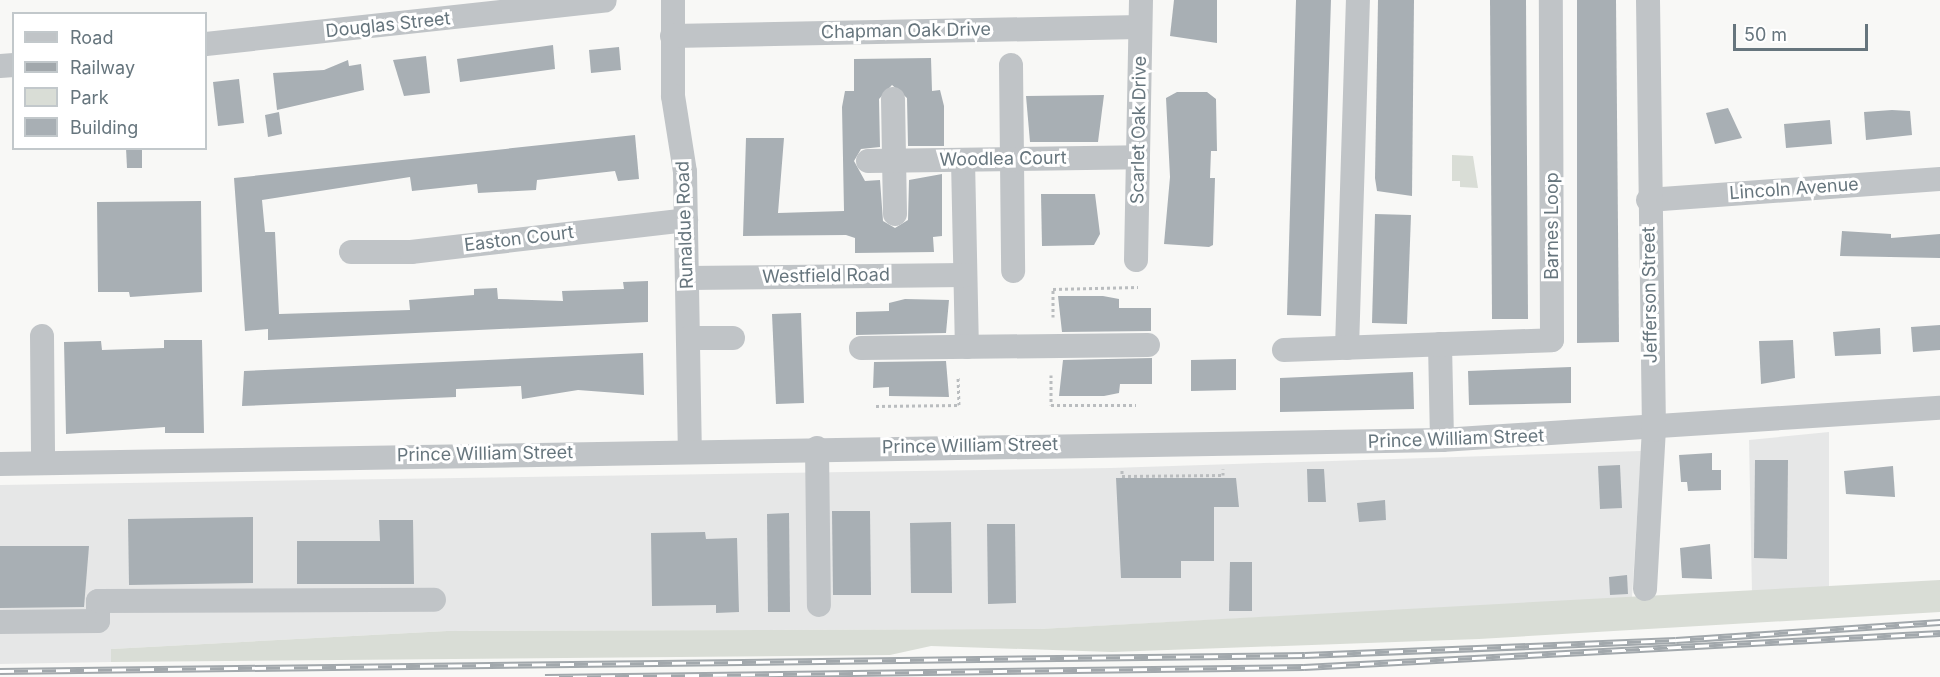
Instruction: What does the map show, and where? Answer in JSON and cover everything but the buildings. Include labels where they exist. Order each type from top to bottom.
[{"type":"street","name":"Runaldue Road","points":[[673,0],[672,36],[686,220],[690,450]]},
{"type":"street","name":"Scarlet Oak Drive","points":[[1136,260],[1141,0]]},
{"type":"street","points":[[1347,348],[1358,0]]},
{"type":"street","name":"Barnes Loop","points":[[1284,350],[1552,340],[1551,0]]},
{"type":"street","name":"Jefferson Street","points":[[1645,589],[1654,430],[1648,200],[1648,0]]},
{"type":"street","name":"Douglas Street","points":[[207,44],[605,2]]},
{"type":"street","name":"Chapman Oak Drive","points":[[672,36],[1140,27]]},
{"type":"street","points":[[1011,65],[1013,271]]},
{"type":"street","points":[[893,99],[895,214]]},
{"type":"street","name":"Woodlea Court","points":[[868,161],[1138,157]]},
{"type":"street","points":[[963,160],[967,347]]},
{"type":"street","name":"Lincoln Avenue","points":[[1648,200],[1940,179]]},
{"type":"street","name":"Easton Court","points":[[351,252],[404,253],[686,220]]},
{"type":"street","name":"Westfield Road","points":[[687,278],[965,275]]},
{"type":"street","points":[[42,336],[43,463]]},
{"type":"street","points":[[688,338],[733,338]]},
{"type":"street","points":[[1440,344],[1442,441]]},
{"type":"street","points":[[861,348],[1148,345]]},
{"type":"street","name":"Prince William Street","points":[[0,464],[690,450],[1442,441],[1654,430],[1940,408]]},
{"type":"street","points":[[817,448],[819,605]]},
{"type":"street","points":[[0,622],[98,621],[98,601],[434,600]]},
{"type":"path","points":[[1053,317],[1053,289],[1138,287]]},
{"type":"path","points":[[1052,375],[1051,405],[1136,405]]},
{"type":"path","points":[[876,406],[959,405],[958,376]]},
{"type":"path","points":[[1122,470],[1122,476],[1223,475],[1223,469]]},
{"type":"shaded area","points":[[1829,432],[1829,590],[1752,593],[1749,440]]},
{"type":"shaded area","points":[[1641,451],[1632,598],[1039,629],[447,631],[111,649],[111,662],[0,664],[0,485],[1111,468]]},
{"type":"green space","points":[[1452,155],[1473,156],[1478,188],[1460,187],[1460,181],[1452,181]]},
{"type":"green space","points":[[1940,580],[1940,612],[1479,639],[1112,652],[931,646],[890,655],[111,662],[111,649],[447,631],[1039,629]]},
{"type":"railway","points":[[0,671],[1305,655],[1676,640],[1940,622]]},
{"type":"railway","points":[[545,677],[1304,667],[1940,633]]}]
